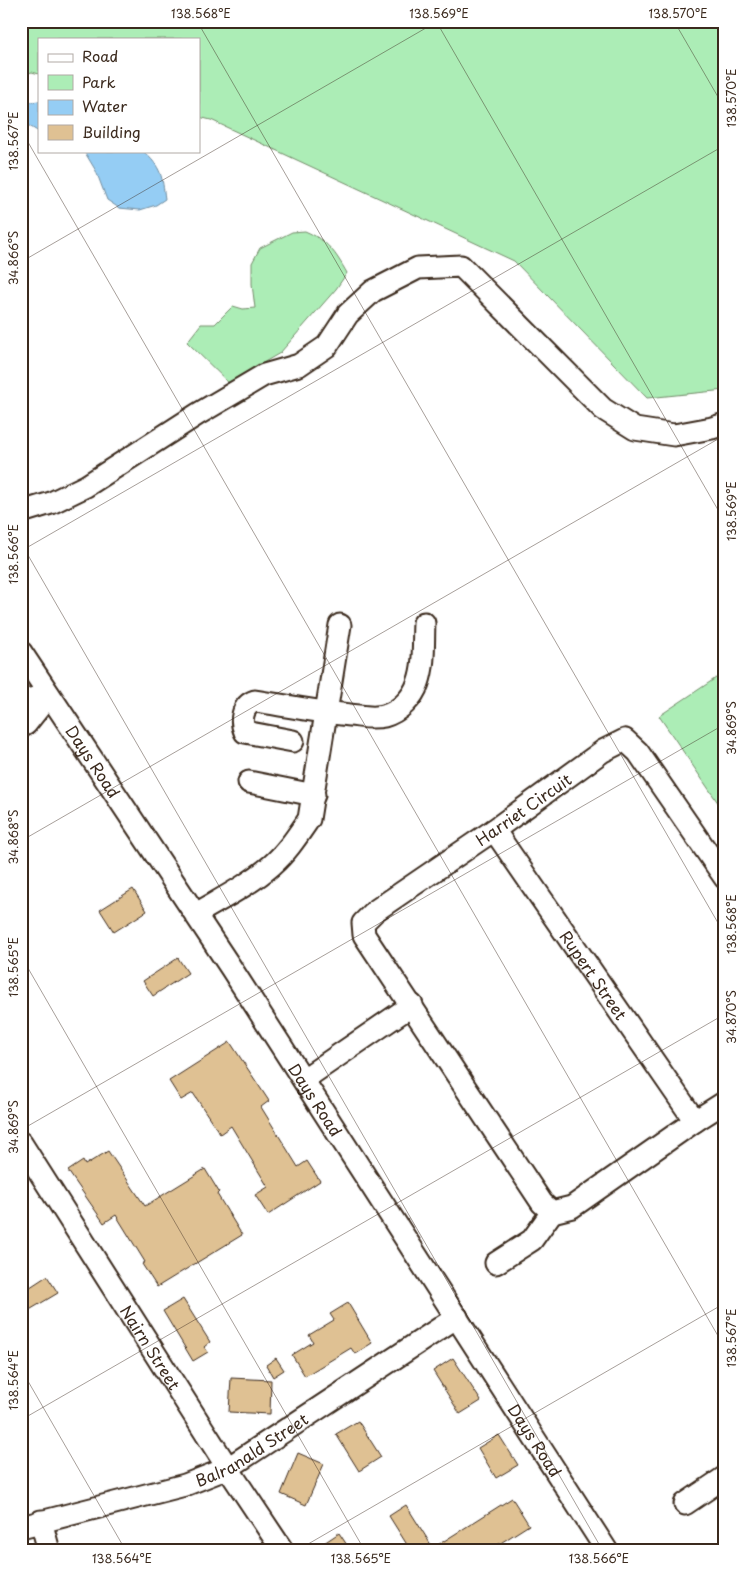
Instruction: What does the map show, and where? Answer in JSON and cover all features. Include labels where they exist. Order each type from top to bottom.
[{"type":"street","points":[[21,510],[28,510],[51,503],[86,486],[198,414],[264,375],[299,365],[327,346],[348,314],[373,291],[418,268],[461,266],[603,408],[634,429],[674,435],[725,424]]},
{"type":"street","points":[[293,741],[245,732],[242,720],[245,708],[255,701],[326,713],[374,718],[385,716],[397,710],[407,701],[418,683],[422,665],[424,622]]},
{"type":"street","points":[[196,914],[255,878],[273,864],[296,838],[309,819],[340,625]]},
{"type":"street","name":"Days Road","points":[[21,652],[304,1079],[606,1551]]},
{"type":"street","points":[[21,701],[49,695]]},
{"type":"street","points":[[21,727],[26,724],[49,695]]},
{"type":"street","name":"Harriet Circuit","points":[[552,1212],[542,1203],[364,935],[363,923],[376,911],[604,751],[625,740],[638,752],[725,878]]},
{"type":"street","points":[[249,782],[314,795]]},
{"type":"street","name":"Rupert Street","points":[[494,830],[695,1121]]},
{"type":"street","points":[[304,1079],[412,1005]]},
{"type":"street","points":[[496,1263],[532,1240],[552,1212],[572,1206],[725,1102]]},
{"type":"street","name":"Nairn Street","points":[[21,1143],[283,1551]]},
{"type":"street","name":"Balranald Street","points":[[31,1524],[186,1485],[228,1468],[457,1317]]},
{"type":"street","points":[[685,1504],[725,1477]]},
{"type":"street","points":[[31,1524],[49,1551]]},
{"type":"green space","points":[[21,21],[724,21],[725,390],[647,398],[514,261],[211,120],[200,117],[200,38],[38,38],[38,74],[32,72],[21,75]]},
{"type":"green space","points":[[305,231],[320,239],[330,248],[347,273],[336,289],[280,353],[244,374],[246,386],[237,391],[187,342],[201,324],[215,324],[233,306],[243,309],[255,308],[252,263],[260,248],[292,232]]},
{"type":"green space","points":[[725,672],[725,813],[659,716]]},
{"type":"water","points":[[38,101],[38,131],[21,121],[21,103]]},
{"type":"water","points":[[85,152],[144,152],[158,168],[165,199],[156,205],[140,210],[119,208],[107,200],[96,171]]},
{"type":"building","points":[[133,889],[147,911],[114,932],[100,910]]},
{"type":"building","points":[[178,958],[188,973],[153,996],[143,981]]},
{"type":"building","points":[[230,1042],[269,1101],[261,1107],[298,1167],[307,1161],[320,1181],[268,1215],[255,1195],[268,1187],[231,1126],[220,1134],[193,1093],[181,1100],[169,1081]]},
{"type":"building","points":[[108,1151],[145,1206],[205,1169],[219,1192],[217,1194],[242,1235],[157,1287],[142,1264],[145,1262],[116,1215],[104,1223],[68,1171],[83,1161],[85,1165]]},
{"type":"building","points":[[47,1276],[58,1293],[21,1315],[21,1293]]},
{"type":"building","points":[[183,1299],[210,1342],[204,1347],[208,1352],[193,1361],[163,1311]]},
{"type":"building","points":[[348,1303],[372,1343],[355,1354],[351,1348],[305,1376],[292,1355],[313,1342],[309,1335],[334,1320],[330,1314]]},
{"type":"building","points":[[276,1358],[284,1370],[273,1377],[266,1365]]},
{"type":"building","points":[[453,1358],[481,1401],[460,1414],[433,1371]]},
{"type":"building","points":[[231,1378],[271,1380],[270,1414],[229,1412]]},
{"type":"building","points":[[358,1421],[381,1457],[359,1471],[336,1434]]},
{"type":"building","points":[[499,1435],[518,1465],[496,1478],[478,1448]]},
{"type":"building","points":[[298,1453],[324,1464],[306,1505],[281,1494]]},
{"type":"building","points":[[512,1498],[529,1525],[488,1551],[411,1551],[389,1516],[406,1505],[433,1548]]},
{"type":"building","points":[[339,1533],[351,1551],[312,1551]]}]
